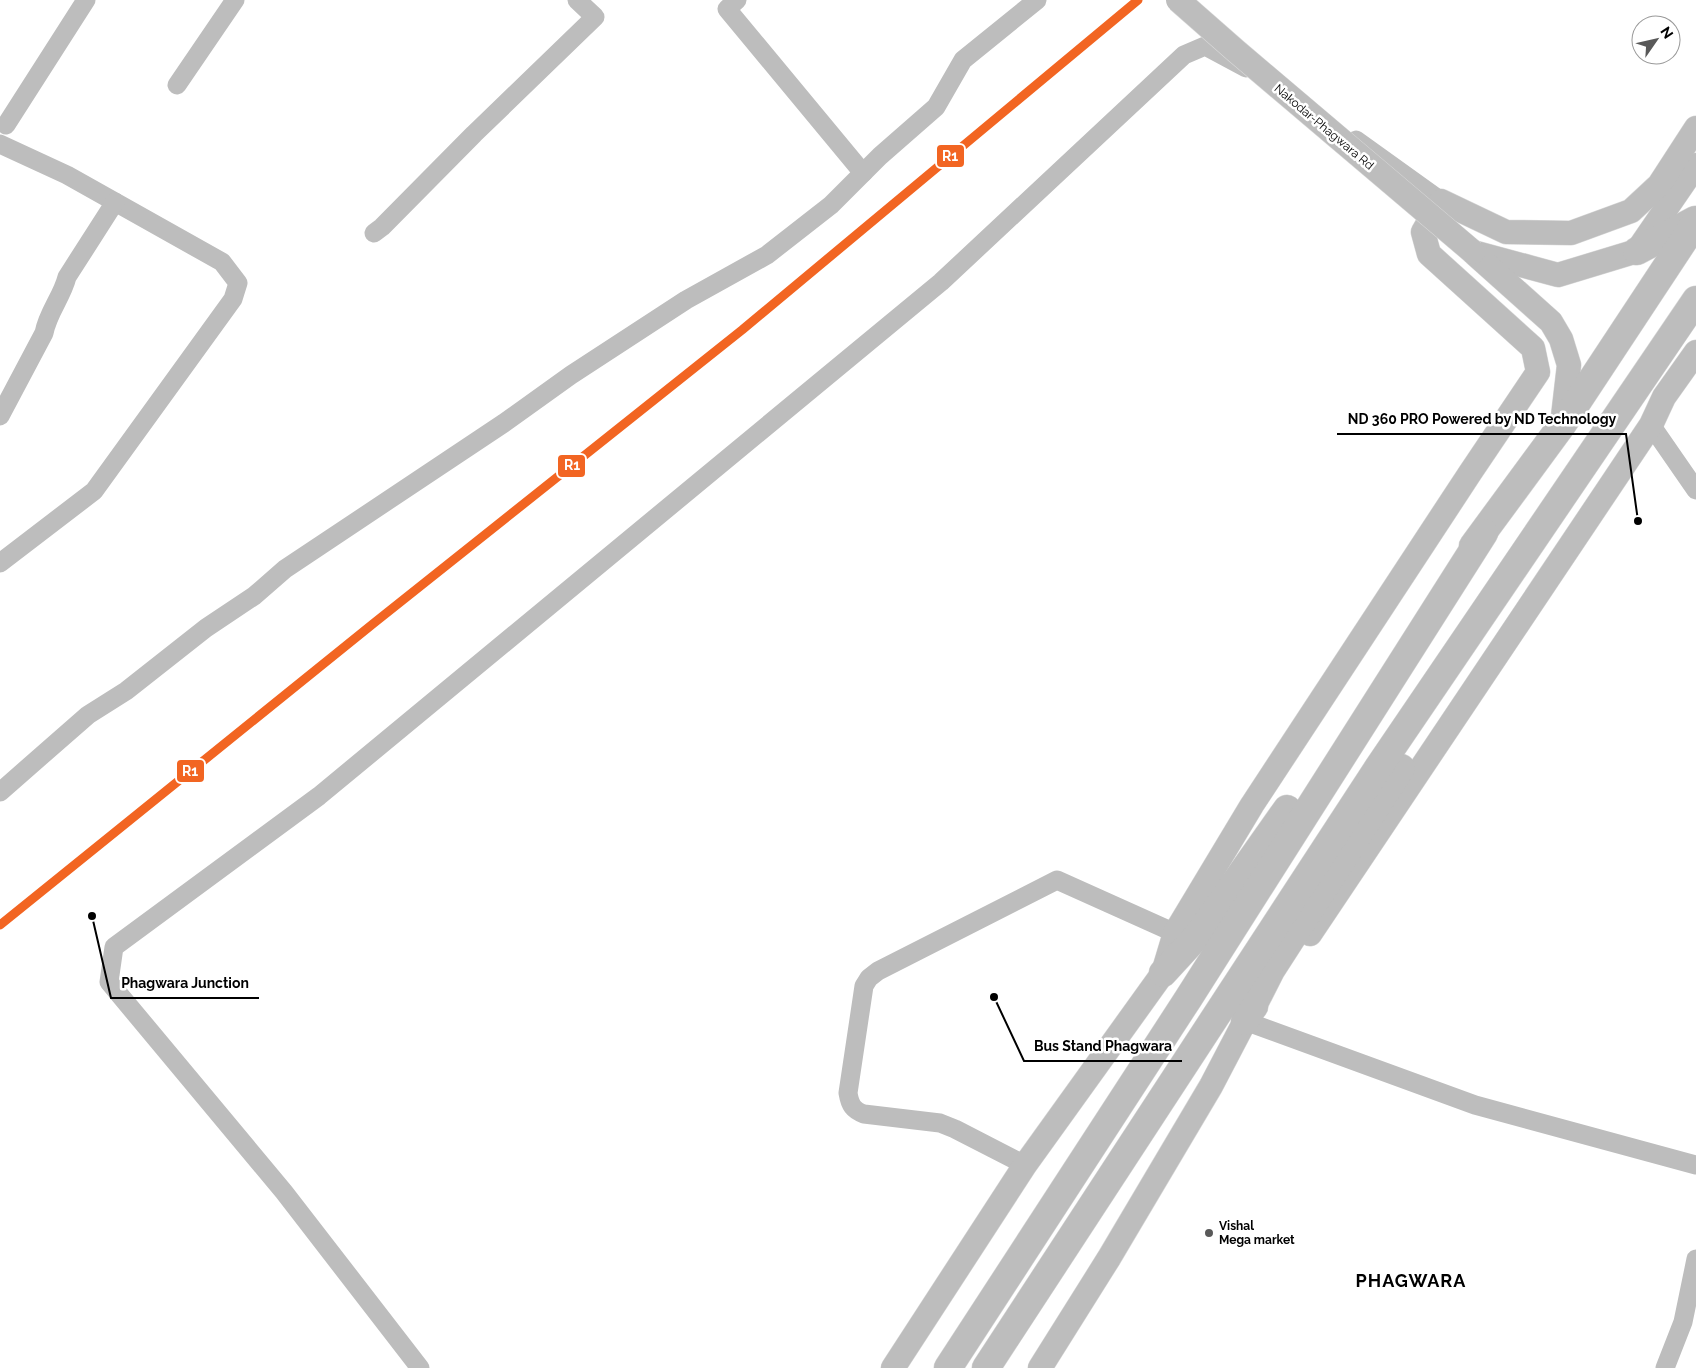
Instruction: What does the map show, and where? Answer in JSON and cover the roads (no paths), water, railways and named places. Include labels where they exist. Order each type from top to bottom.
[{"type":"highway","points":[[1637,251],[1696,221]]},
{"type":"highway","points":[[1163,973],[1198,935],[1417,617],[1484,533],[1562,425],[1696,221]]},
{"type":"highway","points":[[986,1368],[1378,768],[1696,300]]},
{"type":"highway","points":[[948,1368],[1161,1040],[1484,533]]},
{"type":"highway","points":[[1245,1021],[1271,970],[1446,699],[1513,568]]},
{"type":"main road","name":"Nakodar-Phagwara Rd","points":[[1178,0],[1236,52],[1473,252],[1551,322],[1562,339],[1569,365],[1562,425]]},
{"type":"main road","points":[[893,1368],[1025,1166],[1163,973],[1175,933],[1252,805],[1538,372],[1533,348],[1429,254],[1423,232],[1441,201],[1506,232],[1571,233],[1631,211],[1659,185],[1696,128]]},
{"type":"main road","points":[[1473,252],[1558,275],[1637,251],[1696,166]]},
{"type":"main road","points":[[1040,1368],[1110,1258],[1211,1086],[1245,1021],[1285,970],[1353,871],[1651,425],[1664,397],[1696,352]]},
{"type":"street","points":[[6,125],[86,0]]},
{"type":"street","points":[[177,85],[235,0]]},
{"type":"street","points":[[374,233],[595,17],[577,0]]},
{"type":"street","points":[[737,0],[728,9],[863,172]]},
{"type":"street","points":[[0,792],[88,714],[126,691],[206,628],[254,596],[284,569],[504,423],[571,375],[686,300],[767,255],[830,206],[863,172],[936,107],[963,60],[1037,0]]},
{"type":"street","points":[[420,1368],[284,1192],[109,982],[114,947],[319,796],[941,282],[1184,55],[1205,46],[1278,85],[1441,201]]},
{"type":"street","points":[[0,144],[67,175],[222,262],[238,283],[233,299],[94,491],[0,563]]},
{"type":"street","points":[[0,416],[44,332],[47,320],[64,290],[67,277],[115,202]]},
{"type":"street","points":[[1651,425],[1696,490]]},
{"type":"street","points":[[1025,1166],[955,1129],[940,1124],[864,1114],[856,1111],[850,1103],[848,1093],[864,986],[869,978],[878,971],[1057,880],[1175,933]]},
{"type":"street","points":[[1245,1021],[1475,1105],[1696,1165]]},
{"type":"street","points":[[1665,1368],[1683,1322],[1696,1259]]},
{"type":"place","name":"ND 360 PRO Powered by ND Technology","points":[[1638,521]]},
{"type":"place","name":"Phagwara Junction","points":[[92,916]]},
{"type":"place","name":"Bus Stand Phagwara","points":[[994,997]]},
{"type":"place","name":"Vishal Mega market","points":[[1209,1233]]},
{"type":"district","name":"PHAGWARA","points":[[1411,1280]]}]
